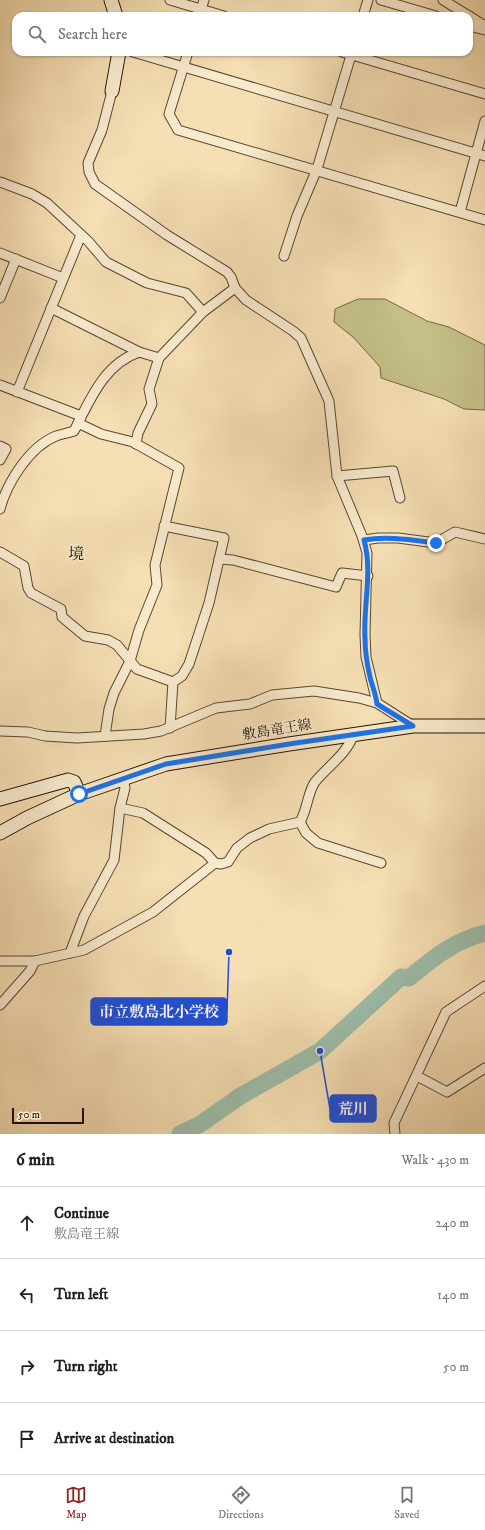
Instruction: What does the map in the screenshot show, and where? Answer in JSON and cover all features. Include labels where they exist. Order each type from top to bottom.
[{"type":"main road","points":[[110,0],[114,12]]},
{"type":"main road","points":[[112,91],[118,56]]},
{"type":"main road","name":"敷島竜王線","points":[[0,833],[32,815],[79,794],[166,764],[413,726],[485,726]]},
{"type":"main road","points":[[0,799],[68,780],[74,782],[79,794]]},
{"type":"street","points":[[170,0],[212,12]]},
{"type":"street","points":[[364,12],[368,0]]},
{"type":"street","points":[[382,0],[422,12]]},
{"type":"street","points":[[443,0],[462,12]]},
{"type":"street","points":[[473,18],[485,26]]},
{"type":"street","points":[[473,27],[485,30]]},
{"type":"street","points":[[147,56],[480,155]]},
{"type":"street","points":[[187,56],[169,114],[178,130],[317,169],[485,220]]},
{"type":"street","points":[[284,256],[297,216],[317,169],[334,111],[347,56]]},
{"type":"street","points":[[358,56],[485,94]]},
{"type":"street","points":[[112,91],[102,130],[88,163],[89,172],[95,184],[167,235],[227,272],[236,288],[246,300],[293,331],[301,338],[307,350],[328,401],[337,476],[364,540],[367,553],[368,576],[364,635],[366,657],[377,704]]},
{"type":"street","points":[[460,212],[480,155],[485,121]]},
{"type":"street","points":[[0,182],[32,194],[46,203],[81,235],[106,262],[147,283],[186,293],[203,312]]},
{"type":"street","points":[[17,392],[81,235]]},
{"type":"street","points":[[0,253],[63,278]]},
{"type":"street","points":[[0,298],[16,259]]},
{"type":"street","points":[[136,444],[138,433],[152,404],[149,389],[159,358],[203,312],[236,288]]},
{"type":"street","points":[[51,308],[139,352],[159,358]]},
{"type":"street","points":[[0,510],[12,479],[21,465],[38,449],[54,437],[74,431],[105,377],[124,359],[139,352]]},
{"type":"street","points":[[0,385],[80,420],[101,434],[136,444],[179,468],[155,566],[157,585],[139,630],[130,661],[114,692],[109,709],[105,736]]},
{"type":"street","points":[[0,446],[6,448],[0,460]]},
{"type":"street","points":[[337,476],[392,471],[400,498]]},
{"type":"street","points":[[164,526],[224,538],[209,603],[189,664],[182,676],[173,682]]},
{"type":"street","points":[[364,540],[398,538],[436,543],[454,532],[485,539]]},
{"type":"street","points":[[0,552],[24,566],[28,588],[31,593],[61,609],[62,617],[85,636],[108,640],[117,646],[137,669],[173,682]]},
{"type":"street","points":[[219,559],[233,560],[336,587],[342,573],[368,576]]},
{"type":"street","points":[[170,728],[173,682]]},
{"type":"street","points":[[0,731],[28,732],[45,736],[64,737],[144,734],[170,728],[216,708],[250,704],[272,695],[314,691],[358,698],[377,704],[413,726]]},
{"type":"street","points":[[120,808],[143,813],[206,853],[215,863],[221,864],[228,862],[237,848],[250,838],[269,829],[300,822],[304,815],[314,783],[350,746],[354,734]]},
{"type":"street","points":[[70,952],[84,916],[114,860],[120,808],[125,788],[123,778]]},
{"type":"street","points":[[300,822],[306,833],[318,843],[382,863]]},
{"type":"street","points":[[0,961],[35,961],[84,950],[153,912],[215,863]]},
{"type":"street","points":[[0,1005],[30,971],[35,961]]},
{"type":"street","points":[[395,1134],[394,1123],[446,1012],[485,986]]},
{"type":"street","points":[[417,1076],[447,1092],[485,1068]]},
{"type":"shaded area","points":[[358,299],[385,299],[427,321],[449,327],[485,345],[485,410],[464,409],[444,399],[381,378],[380,367],[353,337],[334,322],[335,309]]},
{"type":"waterway","points":[[180,1134],[199,1125],[239,1097],[320,1051],[401,977],[409,978],[435,957],[454,945],[485,933]]},
{"type":"place","name":"市立敷島北小学校","points":[[229,952]]},
{"type":"place","name":"荒川","points":[[320,1051]]},
{"type":"district","name":"境","points":[[76,554]]},
{"type":"route","points":[[79,794],[166,764],[413,726],[377,704],[376,694],[370,678],[364,635],[368,570],[367,553],[364,540],[398,538],[436,543]]}]
